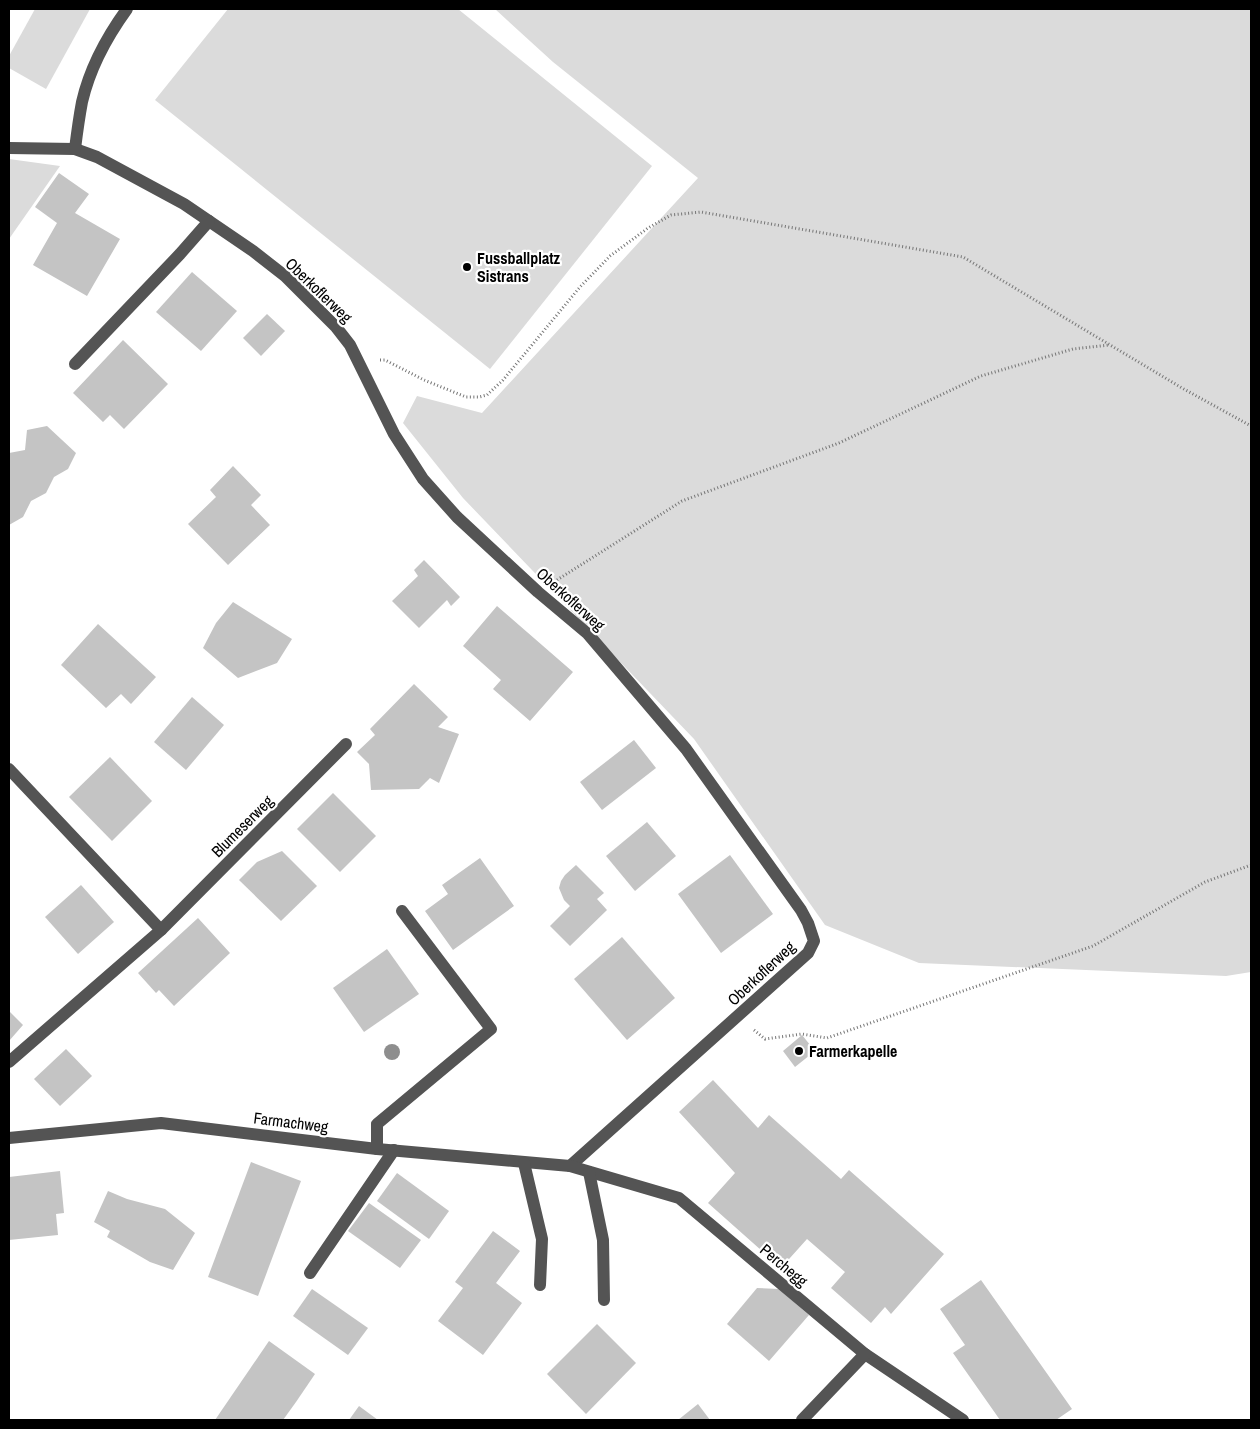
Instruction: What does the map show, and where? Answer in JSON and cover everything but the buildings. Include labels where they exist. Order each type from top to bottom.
[{"type":"street","points":[[75,149],[82,104],[90,74],[104,43],[128,9]]},
{"type":"street","name":"Oberkoflerweg","points":[[9,148],[75,149],[97,157],[184,204],[253,251],[285,276],[343,335],[360,363],[394,434],[423,479],[457,517],[538,592],[588,634],[686,749],[801,910],[814,940],[808,953],[570,1166]]},
{"type":"street","points":[[75,364],[209,221]]},
{"type":"street","name":"Blumeserweg","points":[[9,1062],[160,930],[346,744]]},
{"type":"street","points":[[9,769],[160,930]]},
{"type":"street","points":[[377,1149],[377,1124],[491,1029],[402,911]]},
{"type":"street","name":"Farmachweg","points":[[9,1138],[161,1123],[377,1149],[570,1166]]},
{"type":"street","points":[[310,1273],[394,1150]]},
{"type":"street","points":[[524,1163],[542,1239],[540,1285]]},
{"type":"street","name":"Perchegg","points":[[570,1166],[679,1198],[866,1354],[963,1420]]},
{"type":"street","points":[[589,1172],[603,1240],[604,1300]]},
{"type":"street","points":[[802,1420],[866,1354]]},
{"type":"path","points":[[360,363],[385,360],[424,380],[466,397],[479,397],[486,394],[503,380],[580,287],[610,256],[662,220],[671,216],[701,212],[963,257],[1182,388],[1251,426]]},
{"type":"path","points":[[538,592],[682,502],[839,443],[981,376],[1073,350],[1109,345]]},
{"type":"path","points":[[738,1017],[765,1039],[802,1034],[827,1038],[1093,946],[1205,882],[1251,865]]},
{"type":"shaded area","points":[[35,9],[90,9],[46,89],[9,68],[9,56]]},
{"type":"shaded area","name":"Fussballplatz Sistrans","points":[[228,9],[458,9],[652,166],[490,369],[155,100]]},
{"type":"shaded area","points":[[495,9],[1251,9],[1251,972],[1226,976],[919,963],[825,925],[694,739],[463,498],[403,423],[417,396],[482,413],[698,178],[553,62]]},
{"type":"shaded area","points":[[9,159],[60,166],[9,239]]},
{"type":"place","name":"Fussballplatz Sistrans","points":[[467,267]]},
{"type":"place","name":"Farmerkapelle","points":[[799,1051]]}]
